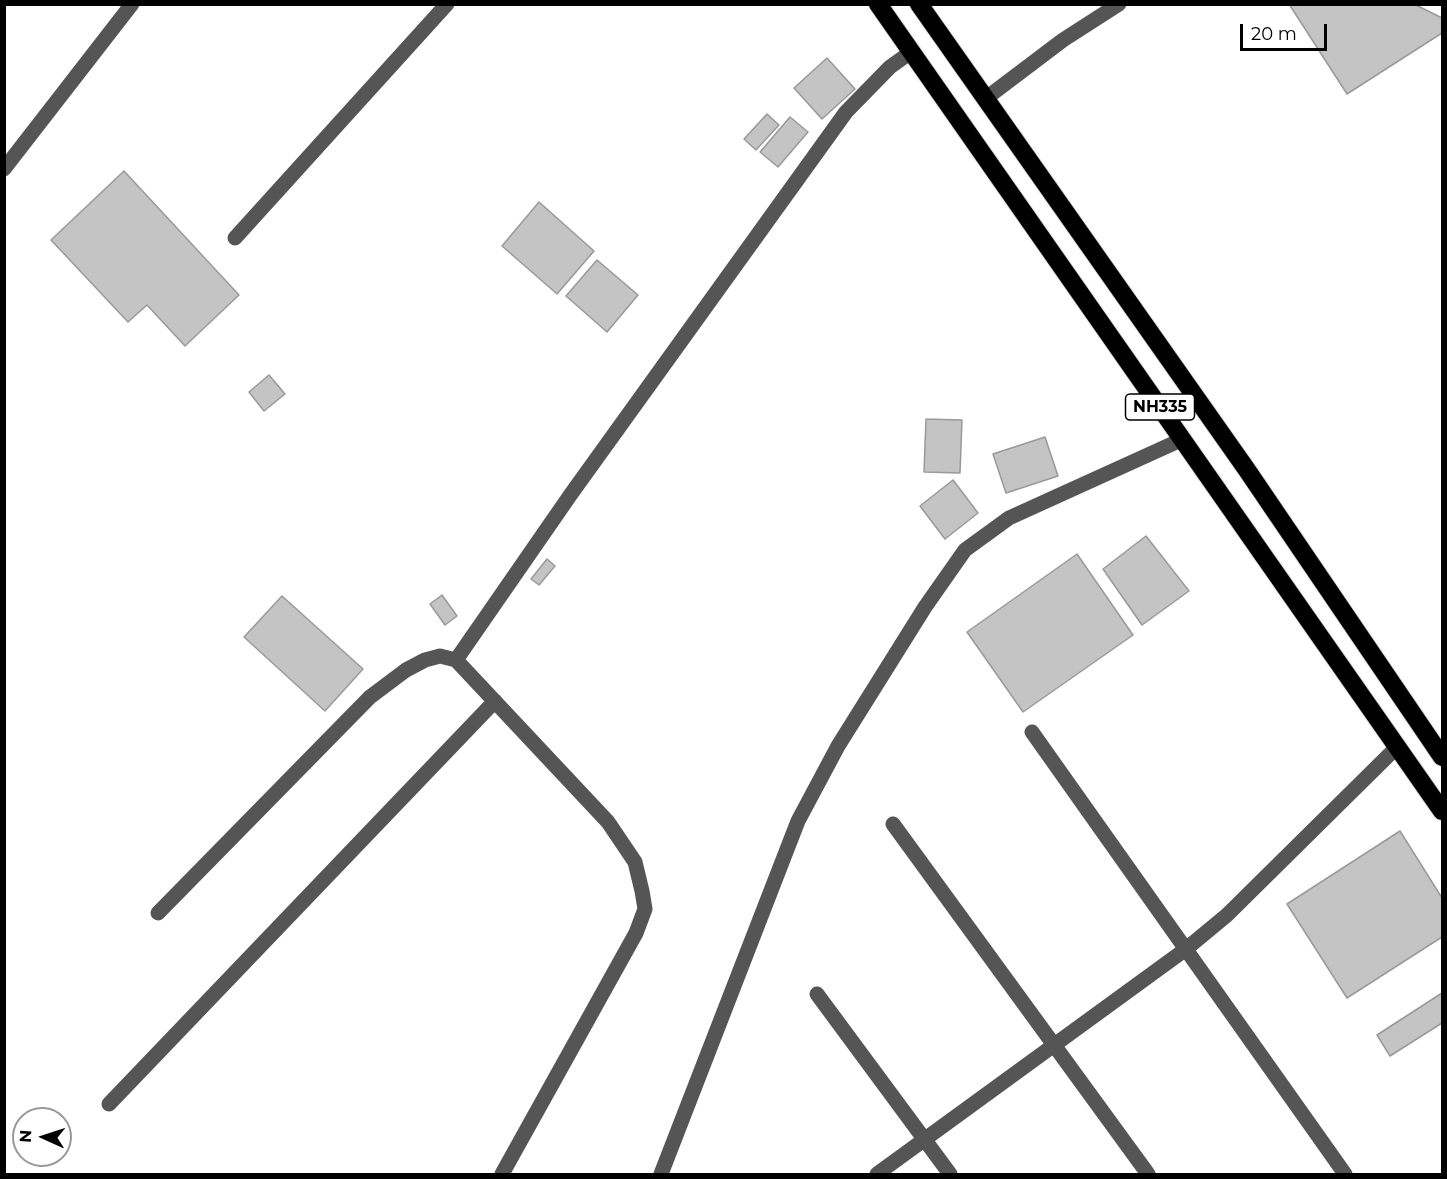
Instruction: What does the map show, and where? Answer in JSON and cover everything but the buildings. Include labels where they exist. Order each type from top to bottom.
[{"type":"highway","name":"NH335","points":[[878,4],[1443,811]]},
{"type":"highway","name":"NH335","points":[[919,4],[1246,470],[1443,757]]},
{"type":"street","points":[[4,169],[132,4]]},
{"type":"street","points":[[235,238],[447,4]]},
{"type":"street","points":[[985,99],[1063,40],[1119,4]]},
{"type":"street","points":[[456,660],[571,494],[846,112],[890,68],[911,52]]},
{"type":"street","points":[[662,1174],[798,821],[838,746],[925,607],[965,550],[1009,518],[1183,440]]},
{"type":"street","points":[[158,913],[370,698],[406,670],[425,660],[440,656],[456,660],[608,822],[634,862],[645,909],[636,933],[502,1174]]},
{"type":"street","points":[[109,1104],[495,701]]},
{"type":"street","points":[[1032,732],[1345,1174]]},
{"type":"street","points":[[877,1174],[1186,949],[1227,915],[1398,746]]},
{"type":"street","points":[[893,824],[1148,1174]]},
{"type":"street","points":[[817,994],[950,1174]]}]
